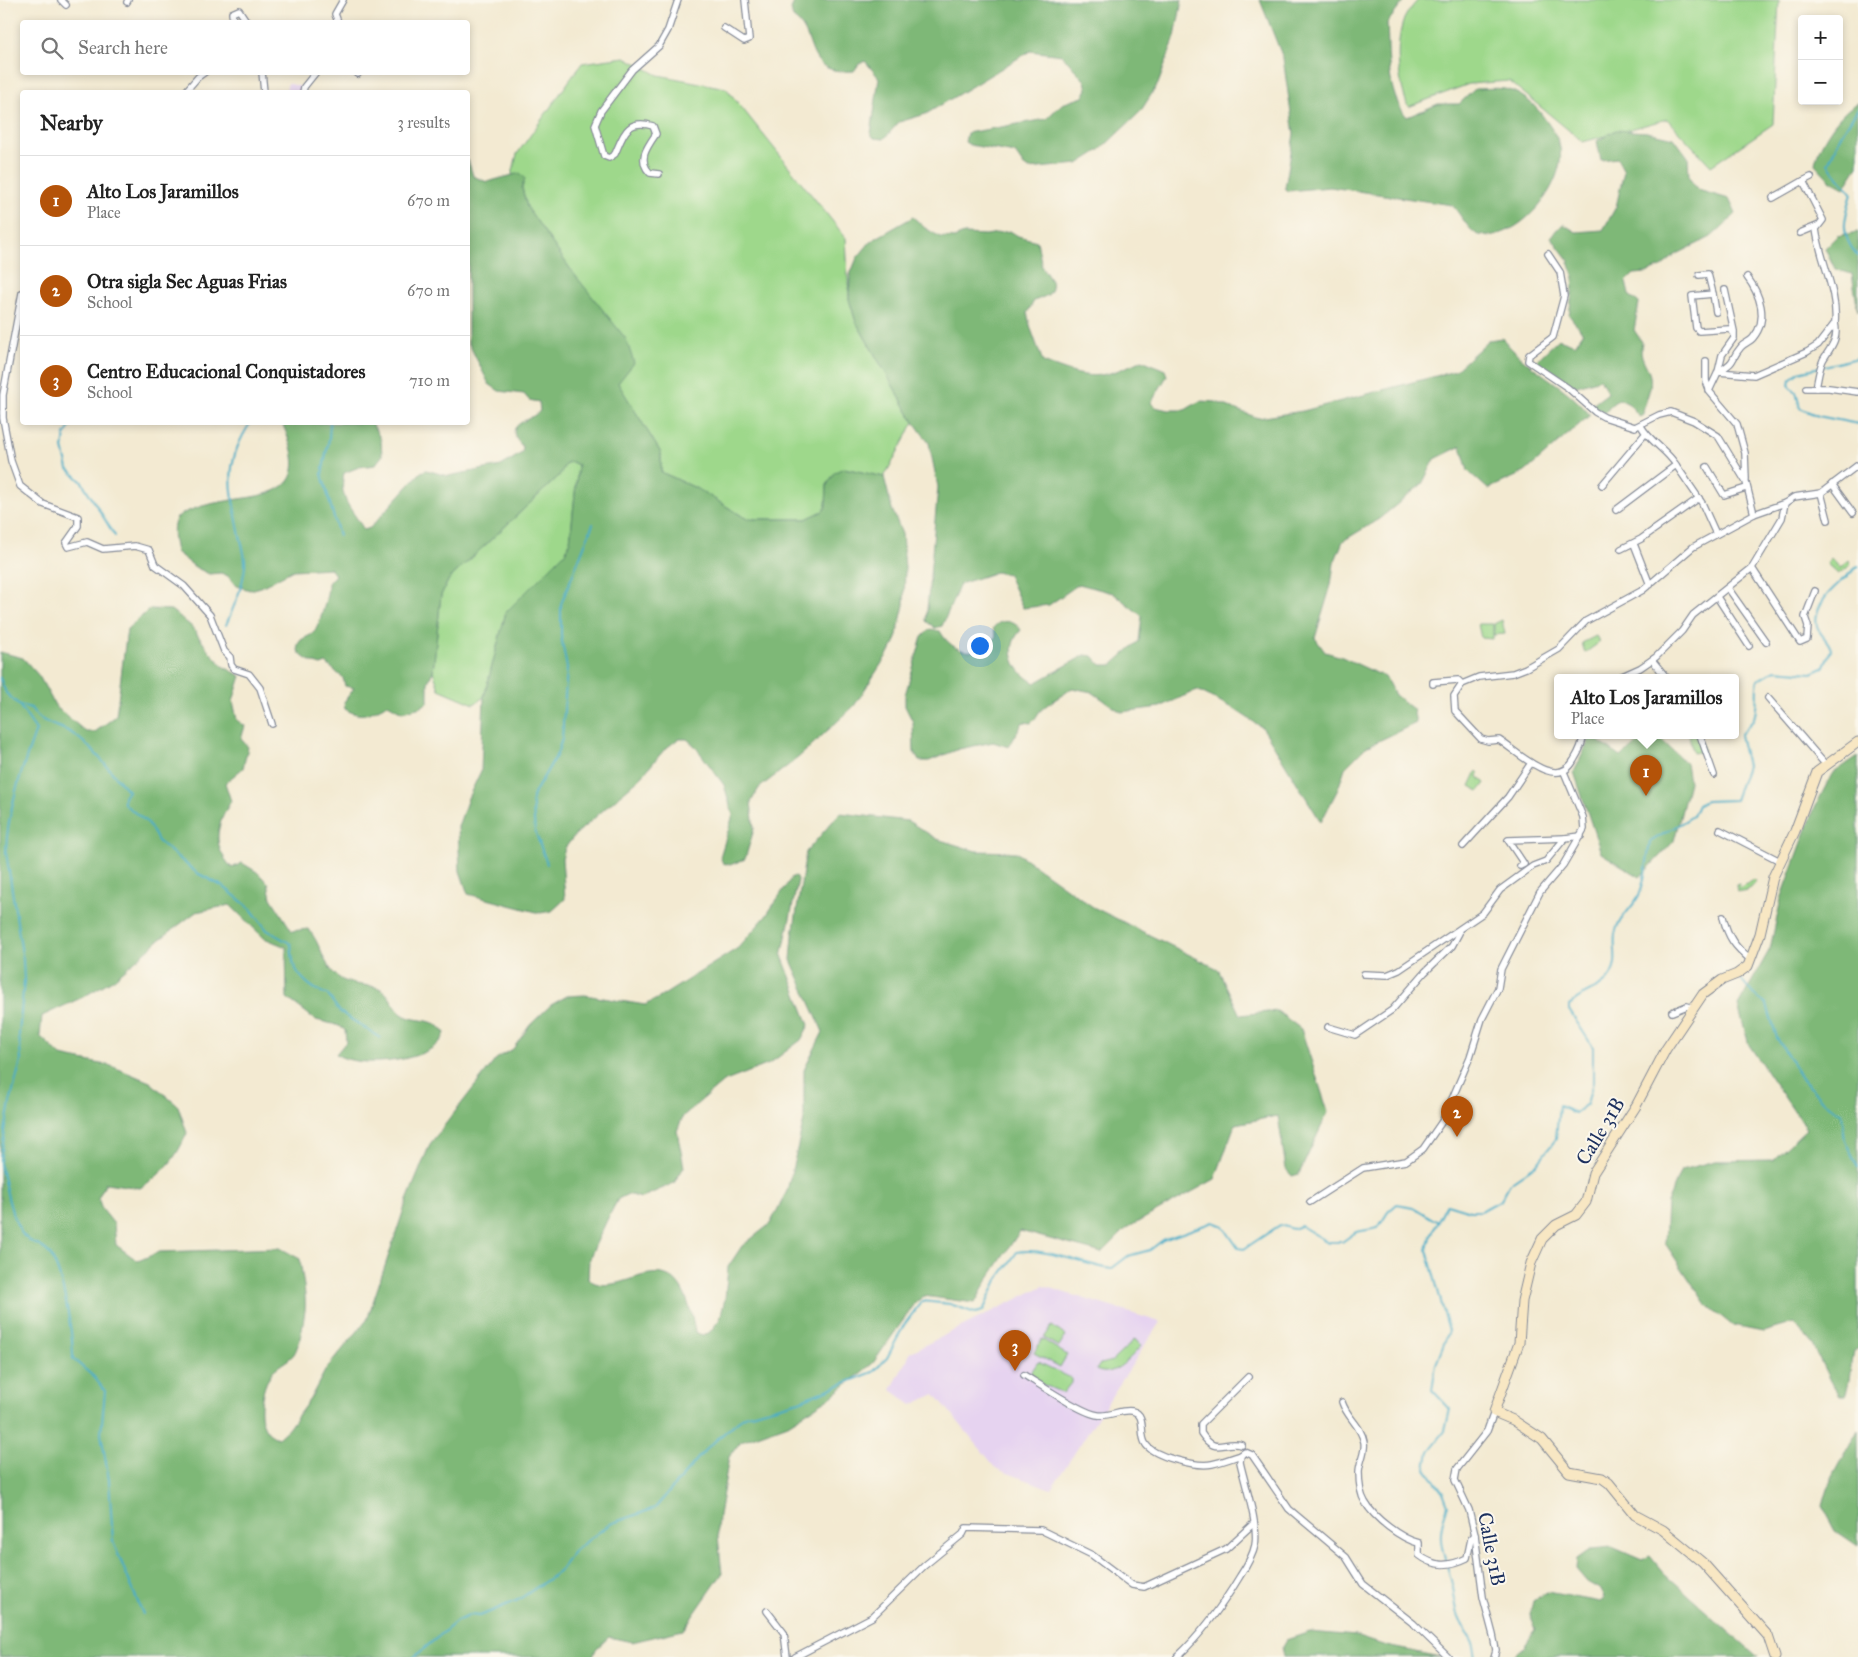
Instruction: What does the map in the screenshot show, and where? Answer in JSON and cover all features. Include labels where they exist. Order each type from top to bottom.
[{"type":"street","points":[[337,20],[335,14],[343,0]]},
{"type":"street","points":[[659,174],[650,174],[644,164],[645,150],[656,134],[652,126],[639,125],[627,129],[622,135],[615,154],[609,158],[604,156],[595,125],[604,106],[632,70],[661,44],[678,0]]},
{"type":"street","points":[[724,28],[744,41],[749,39],[745,0]]},
{"type":"street","points":[[233,20],[232,13],[239,10],[245,20]]},
{"type":"street","points":[[186,90],[201,75]]},
{"type":"street","points":[[262,75],[264,90]]},
{"type":"street","points":[[303,90],[314,75]]},
{"type":"street","points":[[1773,198],[1810,177]]},
{"type":"street","points":[[1800,233],[1816,226],[1823,220],[1803,181]]},
{"type":"street","points":[[1816,226],[1819,252],[1830,282],[1837,334],[1830,353],[1822,363],[1816,388]]},
{"type":"street","points":[[1548,254],[1560,272],[1564,296],[1553,337],[1529,355],[1528,361],[1604,417],[1635,427],[1641,426],[1659,415],[1671,412],[1708,428],[1726,446],[1746,485],[1754,514]]},
{"type":"street","points":[[1699,275],[1708,274],[1716,312]]},
{"type":"street","points":[[1718,372],[1733,363],[1741,346],[1752,340],[1760,327],[1759,298],[1747,277]]},
{"type":"street","points":[[1709,389],[1718,372],[1722,355],[1734,338],[1725,290]]},
{"type":"street","points":[[1685,296],[1713,294]]},
{"type":"street","points":[[1692,296],[1694,324],[1699,331],[1729,329],[1734,333]]},
{"type":"street","points":[[20,304],[3,395],[5,427],[12,461],[20,486],[43,504],[78,517],[78,526],[66,543],[68,547],[87,542],[104,549],[135,546],[149,550],[155,565],[184,586],[210,615],[224,651],[230,657],[231,665],[234,669],[249,674],[260,688],[272,724]]},
{"type":"street","points":[[1718,372],[1754,375],[1807,352],[1818,345],[1835,324]]},
{"type":"street","points":[[1706,361],[1706,380],[1710,393],[1737,424],[1745,454],[1746,485]]},
{"type":"street","points":[[1806,388],[1829,388],[1858,392]]},
{"type":"street","points":[[1641,426],[1646,434],[1669,453],[1699,498],[1716,534]]},
{"type":"street","points":[[1602,486],[1646,434]]},
{"type":"street","points":[[1583,739],[1582,745],[1574,762],[1564,772],[1548,771],[1531,763],[1499,740],[1488,741],[1481,739],[1457,714],[1454,696],[1462,684],[1479,677],[1513,673],[1526,668],[1558,649],[1586,621],[1650,585],[1693,547],[1754,514],[1785,503],[1794,497],[1821,493],[1858,464]]},
{"type":"street","points":[[1616,510],[1676,466]]},
{"type":"street","points":[[1707,466],[1724,495],[1746,485]]},
{"type":"street","points":[[1832,484],[1853,513]]},
{"type":"street","points":[[1821,493],[1828,520]]},
{"type":"street","points":[[1621,549],[1634,544],[1699,498]]},
{"type":"street","points":[[1627,674],[1652,660],[1682,630],[1693,615],[1752,568],[1782,518],[1785,503]]},
{"type":"street","points":[[1634,544],[1650,585]]},
{"type":"street","points":[[1752,568],[1800,642],[1807,639],[1808,626],[1804,617],[1815,591]]},
{"type":"street","points":[[1728,588],[1766,642]]},
{"type":"street","points":[[1717,597],[1749,646]]},
{"type":"street","points":[[1652,660],[1664,674]]},
{"type":"street","points":[[1432,684],[1433,682],[1458,680],[1462,684]]},
{"type":"street","points":[[1768,698],[1826,764]]},
{"type":"street","points":[[1701,739],[1714,775]]},
{"type":"street","points":[[1723,917],[1727,935],[1751,960],[1760,934],[1768,893],[1780,861],[1795,831],[1818,769],[1858,742]]},
{"type":"street","points":[[1463,846],[1508,797],[1531,763]]},
{"type":"street","points":[[1310,1202],[1363,1168],[1406,1161],[1428,1144],[1443,1120],[1470,1058],[1482,1019],[1498,988],[1501,969],[1540,892],[1558,872],[1581,836],[1585,823],[1564,772]]},
{"type":"street","points":[[1720,830],[1780,861]]},
{"type":"street","points":[[1520,866],[1524,864],[1508,840],[1581,836]]},
{"type":"street","points":[[1364,974],[1387,975],[1399,970],[1460,930],[1483,913],[1500,890],[1532,866],[1546,861],[1565,838]]},
{"type":"street","points":[[1328,1027],[1355,1035],[1392,1010],[1425,972],[1452,946],[1460,930]]},
{"type":"street","name":"Calle 31B","points":[[1494,1657],[1496,1650],[1483,1597],[1475,1535],[1469,1510],[1458,1490],[1455,1476],[1457,1469],[1487,1430],[1519,1343],[1522,1301],[1531,1263],[1542,1239],[1556,1225],[1576,1215],[1586,1202],[1593,1173],[1636,1106],[1666,1049],[1694,1008],[1709,988],[1748,966],[1751,960]]},
{"type":"street","points":[[1672,1012],[1687,1006],[1694,1008]]},
{"type":"street","points":[[1024,1375],[1050,1392],[1096,1415],[1132,1411],[1138,1414],[1142,1420],[1144,1442],[1150,1450],[1161,1455],[1208,1464],[1241,1455],[1245,1452],[1252,1455],[1289,1509],[1346,1557],[1363,1584],[1414,1624],[1448,1657]]},
{"type":"street","points":[[1242,1445],[1217,1447],[1205,1438],[1201,1428],[1204,1420],[1248,1377]]},
{"type":"street","points":[[1342,1402],[1347,1414],[1362,1431],[1365,1444],[1359,1470],[1364,1502],[1384,1524],[1398,1534],[1419,1543],[1419,1555],[1427,1562],[1444,1565],[1467,1558],[1471,1540],[1475,1535]]},
{"type":"street","points":[[1494,1412],[1513,1420],[1542,1439],[1569,1472],[1602,1478],[1609,1483],[1635,1515],[1663,1530],[1703,1563],[1768,1636],[1775,1657]]},
{"type":"street","points":[[1177,1657],[1200,1635],[1221,1609],[1247,1564],[1255,1544],[1254,1523],[1240,1462],[1241,1455]]},
{"type":"street","points":[[794,1657],[881,1611],[924,1566],[963,1534],[966,1528],[1041,1530],[1092,1555],[1132,1585],[1144,1587],[1226,1549],[1254,1523]]},
{"type":"street","points":[[767,1611],[784,1633],[786,1657]]},
{"type":"shaded area","points":[[288,83],[301,87],[300,90],[286,90]]},
{"type":"shaded area","points":[[1043,1286],[1160,1322],[1051,1489],[997,1469],[935,1394],[912,1405],[891,1390],[911,1352]]},
{"type":"green space","points":[[795,0],[1182,0],[1175,37],[1158,84],[1140,112],[1100,150],[1078,164],[1029,169],[1024,166],[1015,153],[970,145],[965,142],[967,133],[1046,119],[1062,104],[1083,97],[1087,89],[1085,81],[1062,55],[1030,51],[926,114],[899,122],[884,139],[874,138],[871,134],[879,78],[865,61],[859,64],[854,71],[837,71],[825,67],[818,61],[806,34],[793,18],[791,9]]},
{"type":"green space","points":[[1260,0],[1405,0],[1387,23],[1392,85],[1395,97],[1407,117],[1438,104],[1459,104],[1475,89],[1501,89],[1519,94],[1539,111],[1553,131],[1559,144],[1560,163],[1547,194],[1523,221],[1509,230],[1494,235],[1479,235],[1468,226],[1452,205],[1330,187],[1288,191],[1285,188],[1294,134],[1283,58]]},
{"type":"green space","points":[[1418,0],[1779,0],[1773,124],[1711,166],[1667,119],[1583,142],[1509,81],[1469,84],[1408,107],[1400,75],[1399,41],[1404,19],[1408,11]]},
{"type":"green space","points":[[625,57],[658,75],[726,88],[846,238],[849,299],[856,322],[914,422],[884,477],[844,468],[827,485],[826,507],[823,511],[806,519],[747,519],[698,489],[661,472],[661,453],[617,383],[571,270],[527,207],[522,188],[512,175],[517,154],[582,63]]},
{"type":"green space","points":[[1858,103],[1858,166],[1844,188],[1831,181],[1815,164],[1820,147],[1831,129],[1844,113]]},
{"type":"green space","points":[[1616,130],[1647,132],[1674,138],[1688,157],[1689,178],[1698,190],[1729,199],[1736,214],[1711,237],[1677,254],[1661,267],[1646,273],[1634,274],[1626,282],[1629,295],[1639,303],[1634,330],[1642,342],[1641,352],[1651,381],[1643,415],[1640,417],[1629,404],[1619,399],[1605,413],[1592,405],[1608,393],[1600,379],[1574,387],[1536,361],[1559,339],[1575,345],[1583,333],[1569,315],[1574,279],[1569,261],[1551,237],[1563,224],[1576,232],[1603,230],[1616,207],[1624,171],[1617,158],[1601,160],[1597,141]]},
{"type":"green space","points":[[470,166],[473,176],[487,182],[520,173],[525,178],[522,188],[527,207],[571,270],[626,339],[634,363],[618,383],[661,453],[661,472],[698,489],[747,519],[806,519],[823,511],[826,507],[827,485],[835,472],[844,468],[884,477],[892,509],[902,534],[905,568],[904,605],[895,643],[854,706],[799,757],[759,788],[751,802],[754,829],[745,859],[730,865],[723,863],[720,857],[733,815],[724,785],[695,746],[687,739],[678,739],[664,750],[642,776],[575,835],[565,848],[562,859],[565,899],[552,911],[540,913],[468,894],[460,871],[458,827],[468,798],[481,771],[484,697],[506,612],[565,553],[570,542],[578,465],[572,462],[566,463],[559,476],[449,579],[441,595],[433,671],[428,682],[428,702],[421,707],[402,712],[388,704],[367,714],[357,714],[345,709],[344,702],[354,688],[345,686],[343,678],[326,663],[321,665],[308,660],[303,657],[298,649],[301,640],[311,635],[316,629],[327,594],[328,583],[335,575],[330,568],[293,570],[261,587],[250,590],[236,586],[228,576],[221,573],[209,574],[195,567],[176,552],[173,536],[176,519],[180,515],[196,508],[274,491],[287,483],[293,470],[292,451],[283,425],[373,425],[381,440],[382,456],[375,465],[359,467],[344,473],[343,482],[347,503],[364,530],[370,528],[421,472],[426,470],[448,476],[501,466],[522,453],[523,447],[514,433],[515,428],[518,424],[540,411],[539,402],[529,400],[524,394],[499,391],[489,384],[470,346]]},
{"type":"green space","points":[[913,217],[925,228],[940,237],[954,238],[964,234],[986,235],[1010,231],[1018,236],[1037,241],[1042,267],[1051,281],[1052,289],[1048,295],[1034,301],[1027,313],[1043,362],[1072,372],[1093,376],[1114,372],[1142,360],[1165,370],[1167,376],[1151,403],[1155,407],[1168,410],[1185,410],[1200,401],[1216,402],[1258,418],[1303,411],[1455,371],[1489,340],[1502,338],[1523,359],[1570,394],[1590,415],[1525,472],[1488,489],[1468,471],[1461,446],[1435,459],[1422,484],[1379,519],[1343,541],[1334,563],[1331,585],[1315,638],[1325,652],[1342,657],[1385,677],[1395,695],[1413,709],[1416,723],[1366,747],[1345,768],[1338,789],[1321,822],[1263,728],[1231,707],[1197,690],[1160,707],[1121,712],[1092,692],[1072,688],[1045,707],[1031,723],[1023,722],[1009,747],[993,742],[959,749],[929,761],[919,761],[914,752],[913,722],[905,706],[905,695],[922,637],[930,629],[940,631],[945,639],[959,649],[975,651],[990,643],[996,636],[993,628],[996,625],[1004,622],[1015,624],[1021,630],[1013,645],[1014,660],[1022,673],[1035,683],[1085,655],[1093,656],[1101,665],[1112,665],[1139,641],[1142,616],[1113,593],[1079,584],[1049,605],[1023,608],[1008,575],[996,572],[960,584],[942,626],[935,628],[926,621],[938,487],[929,443],[914,422],[856,322],[849,299],[850,275],[857,258],[871,241]]},
{"type":"green space","points":[[1858,232],[1858,311],[1852,274],[1835,269],[1825,248],[1837,236]]},
{"type":"green space","points":[[572,462],[578,465],[570,542],[565,553],[506,612],[484,697],[474,704],[439,689],[433,671],[441,595],[449,579],[559,476],[566,463]]},
{"type":"green space","points":[[1831,558],[1840,568],[1849,560],[1851,565],[1838,574],[1827,564]]},
{"type":"green space","points":[[150,609],[171,610],[191,626],[209,651],[224,667],[241,676],[233,701],[237,720],[245,726],[241,739],[248,747],[243,768],[225,783],[231,801],[219,827],[218,843],[225,860],[232,868],[242,863],[257,872],[268,883],[271,898],[292,931],[308,929],[313,935],[328,966],[338,977],[342,980],[383,990],[402,1014],[413,1019],[435,1024],[445,1033],[439,1043],[428,1051],[413,1057],[378,1062],[361,1062],[346,1059],[336,1054],[346,1042],[345,1030],[337,1025],[316,1020],[287,998],[286,947],[264,938],[230,905],[196,912],[159,940],[114,979],[83,997],[42,1016],[40,1036],[61,1056],[111,1066],[150,1082],[178,1106],[187,1133],[178,1151],[163,1171],[140,1188],[106,1183],[98,1198],[102,1209],[114,1224],[116,1245],[138,1261],[159,1252],[280,1248],[300,1259],[305,1310],[299,1341],[294,1354],[270,1375],[266,1382],[262,1401],[262,1419],[265,1428],[270,1434],[278,1438],[288,1429],[310,1399],[326,1369],[367,1320],[406,1203],[430,1144],[496,1059],[513,1049],[530,1025],[551,1005],[567,996],[585,995],[645,1005],[659,998],[738,948],[766,916],[792,877],[796,876],[798,880],[782,956],[809,1025],[801,1040],[769,1064],[723,1082],[683,1116],[677,1131],[684,1167],[674,1183],[641,1198],[628,1194],[618,1199],[589,1259],[588,1279],[602,1285],[617,1283],[648,1274],[662,1274],[675,1281],[687,1299],[695,1332],[702,1335],[709,1333],[720,1319],[725,1299],[728,1267],[742,1246],[770,1224],[787,1191],[804,1120],[804,1070],[823,1032],[791,960],[793,935],[806,852],[840,813],[908,821],[937,839],[976,851],[1016,852],[1093,907],[1218,969],[1240,1015],[1277,1011],[1301,1029],[1328,1112],[1299,1174],[1292,1176],[1286,1169],[1278,1116],[1235,1124],[1215,1179],[1127,1228],[1102,1253],[1020,1231],[988,1279],[975,1303],[924,1296],[916,1302],[873,1363],[831,1397],[788,1424],[741,1441],[729,1457],[717,1527],[722,1574],[683,1630],[632,1642],[609,1637],[596,1649],[593,1657],[0,1657],[0,652],[23,658],[39,676],[56,707],[86,732],[95,732],[116,716],[127,629]]},
{"type":"green space","points":[[1502,620],[1505,634],[1494,635],[1494,624]]},
{"type":"green space","points":[[1478,624],[1493,624],[1493,639],[1481,638]]},
{"type":"green space","points":[[1596,636],[1600,642],[1585,653],[1582,643]]},
{"type":"green space","points":[[1590,739],[1595,739],[1621,757],[1643,739],[1660,739],[1686,763],[1689,782],[1674,841],[1640,877],[1601,853],[1574,772]]},
{"type":"green space","points":[[1690,739],[1700,739],[1704,751],[1693,753]]},
{"type":"green space","points":[[1858,756],[1858,1348],[1853,1351],[1845,1396],[1840,1396],[1830,1381],[1813,1345],[1794,1323],[1763,1332],[1733,1326],[1705,1303],[1665,1243],[1667,1203],[1681,1170],[1715,1161],[1773,1160],[1806,1129],[1749,1045],[1738,1006],[1770,949],[1781,899],[1815,807],[1832,774]]},
{"type":"green space","points":[[1477,771],[1479,773],[1478,777],[1485,783],[1479,791],[1470,786]]},
{"type":"green space","points":[[1754,879],[1756,881],[1748,890],[1737,892],[1736,885],[1739,884],[1740,888]]},
{"type":"green space","points":[[1052,1326],[1066,1336],[1059,1347],[1044,1338]]},
{"type":"green space","points":[[1042,1339],[1067,1355],[1060,1367],[1034,1353]]},
{"type":"green space","points":[[1135,1339],[1141,1346],[1121,1366],[1109,1372],[1096,1370],[1100,1364],[1112,1361]]},
{"type":"green space","points":[[1038,1362],[1071,1378],[1071,1383],[1063,1393],[1042,1384],[1029,1375]]},
{"type":"green space","points":[[1858,1430],[1858,1546],[1836,1531],[1822,1505],[1827,1488]]},
{"type":"green space","points":[[1612,1547],[1642,1560],[1650,1556],[1663,1572],[1758,1657],[1513,1657],[1524,1647],[1536,1629],[1530,1614],[1533,1601],[1547,1592],[1600,1602],[1605,1598],[1601,1590],[1587,1582],[1576,1569],[1577,1559],[1591,1549]]},
{"type":"green space","points":[[1310,1632],[1356,1636],[1386,1646],[1441,1657],[1284,1657],[1282,1647],[1286,1640]]},
{"type":"waterway","points":[[1858,108],[1841,135],[1828,164],[1852,194],[1845,226],[1848,241],[1858,256]]},
{"type":"waterway","points":[[1858,358],[1799,372],[1790,379],[1789,385],[1796,392],[1800,408],[1818,416],[1858,424]]},
{"type":"waterway","points":[[72,425],[65,434],[63,448],[68,469],[82,482],[115,536]]},
{"type":"waterway","points":[[226,625],[240,589],[245,562],[232,491],[232,465],[242,437],[249,425]]},
{"type":"waterway","points":[[330,425],[322,474],[339,536]]},
{"type":"waterway","points":[[547,864],[535,831],[532,797],[557,754],[562,739],[567,668],[561,636],[561,604],[593,524]]},
{"type":"waterway","points":[[1476,1657],[1472,1641],[1458,1614],[1442,1547],[1441,1529],[1448,1505],[1443,1492],[1426,1469],[1429,1451],[1445,1431],[1450,1409],[1432,1390],[1436,1364],[1449,1331],[1427,1250],[1430,1237],[1447,1204],[1470,1211],[1481,1211],[1501,1200],[1510,1183],[1536,1165],[1556,1139],[1559,1106],[1575,1113],[1587,1104],[1593,1082],[1593,1047],[1569,1010],[1569,1006],[1579,997],[1597,988],[1611,975],[1615,965],[1615,934],[1622,918],[1639,895],[1645,876],[1650,842],[1693,816],[1698,805],[1706,801],[1735,800],[1747,766],[1740,735],[1755,716],[1758,680],[1775,670],[1812,673],[1823,668],[1831,650],[1817,626],[1816,617],[1819,608],[1830,592],[1858,566]]},
{"type":"waterway","points":[[0,678],[6,693],[19,705],[36,730],[16,790],[7,837],[6,852],[23,960],[24,981],[19,1034],[21,1061],[10,1102],[0,1161]]},
{"type":"waterway","points":[[19,705],[31,708],[40,718],[67,730],[88,746],[128,791],[124,797],[124,804],[148,823],[158,841],[197,873],[224,887],[251,909],[267,930],[291,944],[294,965],[303,979],[312,987],[327,994],[340,1012],[380,1038]]},
{"type":"waterway","points":[[1741,979],[1753,994],[1767,1005],[1777,1038],[1803,1080],[1822,1100],[1842,1114],[1845,1141],[1858,1167]]},
{"type":"waterway","points":[[0,1163],[17,1225],[27,1239],[48,1252],[58,1273],[63,1287],[69,1320],[73,1359],[94,1377],[105,1391],[101,1434],[109,1480],[113,1542],[143,1614]]},
{"type":"waterway","points":[[414,1657],[457,1621],[470,1615],[480,1616],[518,1600],[559,1572],[575,1550],[610,1524],[655,1508],[706,1449],[747,1415],[799,1401],[873,1372],[887,1358],[904,1325],[922,1301],[950,1304],[975,1313],[983,1311],[997,1280],[1017,1252],[1028,1251],[1051,1254],[1111,1269],[1128,1256],[1150,1250],[1163,1240],[1213,1222],[1223,1226],[1238,1248],[1244,1249],[1280,1225],[1293,1229],[1301,1226],[1328,1242],[1342,1242],[1356,1232],[1378,1228],[1388,1212],[1397,1204],[1413,1207],[1438,1222]]},
{"type":"place","name":"Alto Los Jaramillos","points":[[1646,796]]},
{"type":"place","name":"Otra sigla Sec Aguas Frias","points":[[1457,1137]]},
{"type":"place","name":"Centro Educacional Conquistadores","points":[[1015,1371]]}]
